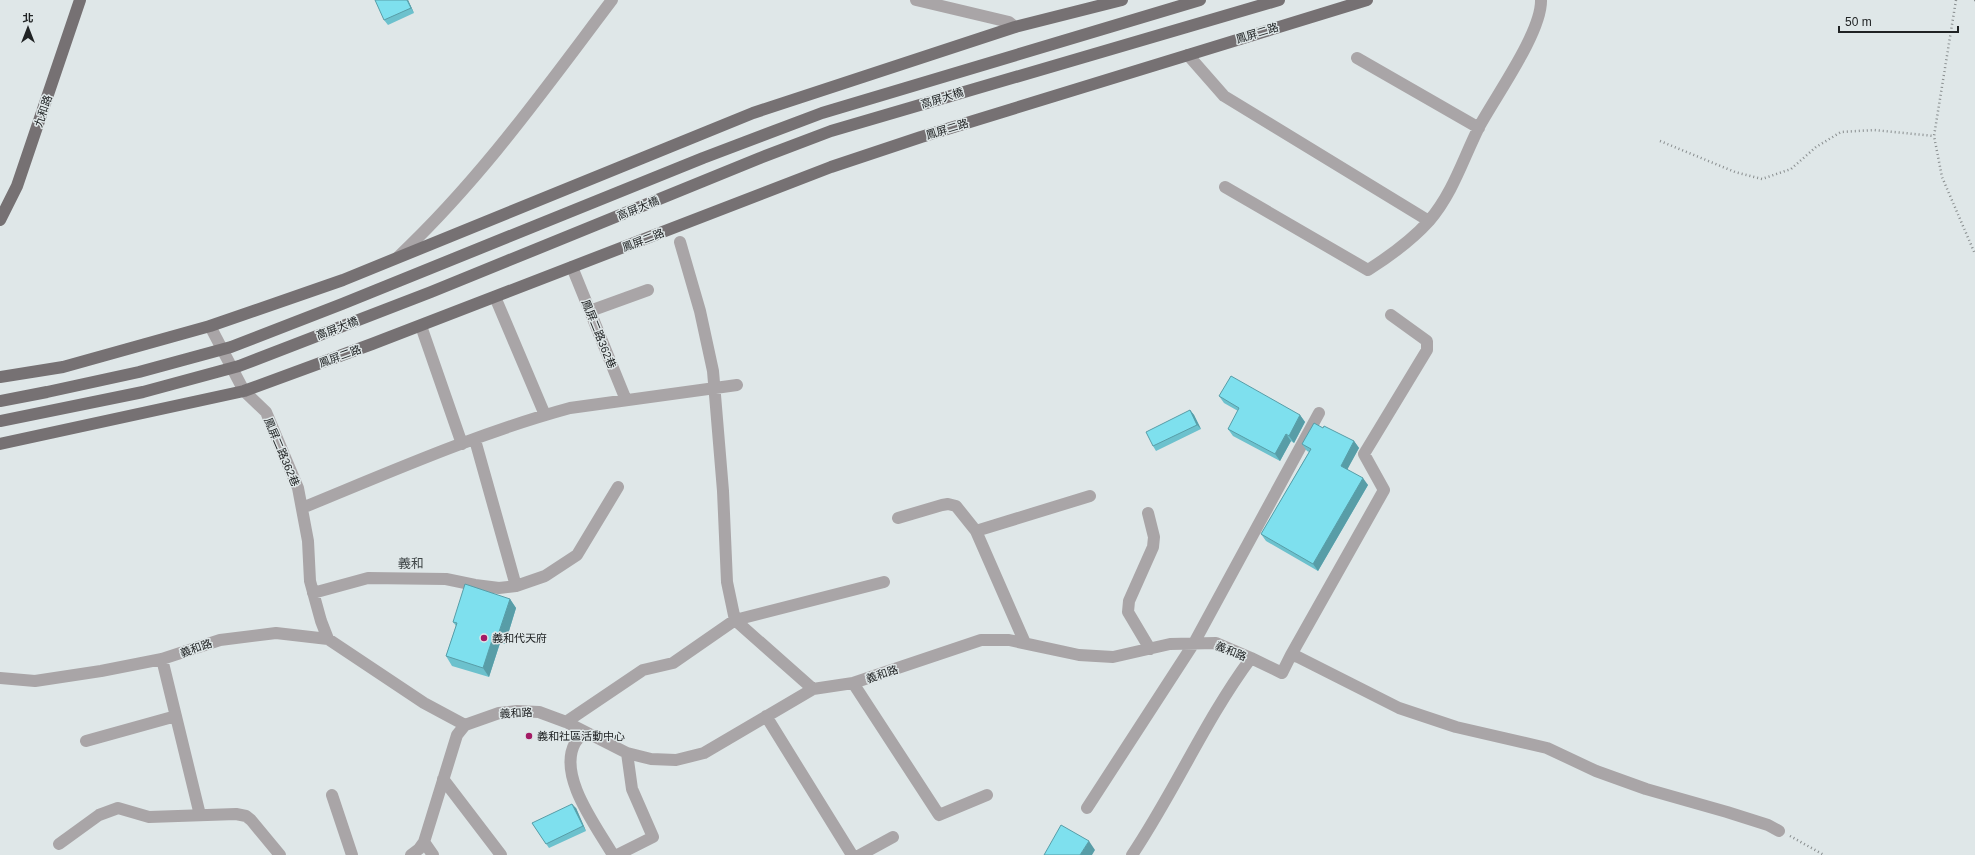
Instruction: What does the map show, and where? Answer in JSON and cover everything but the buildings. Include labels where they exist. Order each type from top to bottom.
[{"type":"main road","name":"九和路","points":[[0,220],[17,186],[80,0]]},
{"type":"main road","points":[[0,377],[63,367],[210,326],[343,280],[753,113],[1015,27],[1122,0]]},
{"type":"main road","name":"高屏大橋","points":[[0,401],[139,372],[231,347],[357,298],[703,158],[822,113],[1200,0]]},
{"type":"main road","name":"高屏大橋","points":[[0,421],[142,392],[239,366],[424,294],[760,158],[831,131],[1278,0]]},
{"type":"main road","name":"鳳屏二路","points":[[0,444],[244,391],[421,326],[846,162],[921,137],[1367,0]]},
{"type":"street","points":[[398,257],[446,211],[499,149],[612,0]]},
{"type":"street","points":[[916,0],[1009,22],[1015,27]]},
{"type":"street","points":[[1225,187],[1368,270],[1400,249],[1429,221],[1451,189],[1479,128],[1529,41],[1542,8],[1542,0]]},
{"type":"street","points":[[1188,55],[1224,96],[1429,221]]},
{"type":"street","points":[[1357,58],[1479,128]]},
{"type":"street","points":[[680,242],[700,311],[713,371],[723,491],[728,582],[735,620],[813,689]]},
{"type":"street","name":"鳳屏二路362巷","points":[[572,267],[626,400]]},
{"type":"street","points":[[590,311],[648,290]]},
{"type":"street","points":[[495,297],[545,415]]},
{"type":"street","points":[[1251,658],[1282,673],[1384,490],[1364,454],[1427,350],[1427,341],[1391,315]]},
{"type":"street","name":"鳳屏二路362巷","points":[[210,326],[244,391],[266,412],[298,488],[308,542],[310,581],[320,621],[328,639]]},
{"type":"street","points":[[421,326],[462,444]]},
{"type":"street","points":[[302,508],[462,444],[545,415],[570,408],[737,385]]},
{"type":"street","points":[[1087,808],[1194,643],[1320,413]]},
{"type":"street","points":[[475,440],[516,586]]},
{"type":"street","points":[[313,593],[368,578],[446,579],[493,587],[516,586],[545,576],[577,555],[618,487]]},
{"type":"street","points":[[976,531],[1090,496]]},
{"type":"street","points":[[898,518],[948,504],[956,506],[976,531],[1025,643]]},
{"type":"street","points":[[1148,513],[1154,537],[1154,547],[1129,601],[1128,612],[1150,649]]},
{"type":"street","points":[[566,722],[644,670],[673,663],[735,620],[884,582]]},
{"type":"street","name":"義和路","points":[[0,678],[35,681],[101,671],[162,659],[220,640],[276,633],[328,639],[424,703],[465,725],[499,713],[517,711],[539,712],[566,722],[627,753],[651,759],[676,760],[704,753],[813,689],[853,684],[981,640],[1009,640],[1078,655],[1113,657],[1170,644],[1216,643],[1251,658],[1235,681],[1188,758],[1166,801],[1132,855]]},
{"type":"street","points":[[1291,655],[1298,657],[1399,708],[1456,727],[1546,748],[1596,771],[1646,789],[1734,814],[1779,830]]},
{"type":"street","points":[[162,659],[200,815]]},
{"type":"street","points":[[853,684],[939,815],[988,795]]},
{"type":"street","points":[[86,741],[176,716]]},
{"type":"street","points":[[766,716],[852,855]]},
{"type":"street","points":[[411,855],[419,849],[424,842],[458,735],[465,725]]},
{"type":"street","points":[[585,732],[575,743],[570,760],[573,783],[582,804],[613,855]]},
{"type":"street","points":[[617,855],[653,836],[632,789],[627,753]]},
{"type":"street","points":[[443,780],[500,855]]},
{"type":"street","points":[[332,795],[352,855]]},
{"type":"street","points":[[59,844],[99,815],[118,808],[149,817],[236,814],[246,816],[280,855]]},
{"type":"street","points":[[860,855],[893,836]]},
{"type":"street","points":[[424,842],[433,855]]},
{"type":"path","points":[[1956,0],[1934,136],[1942,177],[1975,254]]},
{"type":"path","points":[[1660,141],[1729,169],[1762,179],[1791,169],[1816,147],[1841,132],[1874,130],[1934,136]]},
{"type":"path","points":[[1779,830],[1824,855]]},
{"type":"place","name":"義和代天府","points":[[484,638]]},
{"type":"place","name":"義和社區活動中心","points":[[529,736]]},
{"type":"district","name":"義和","points":[[411,563]]}]
